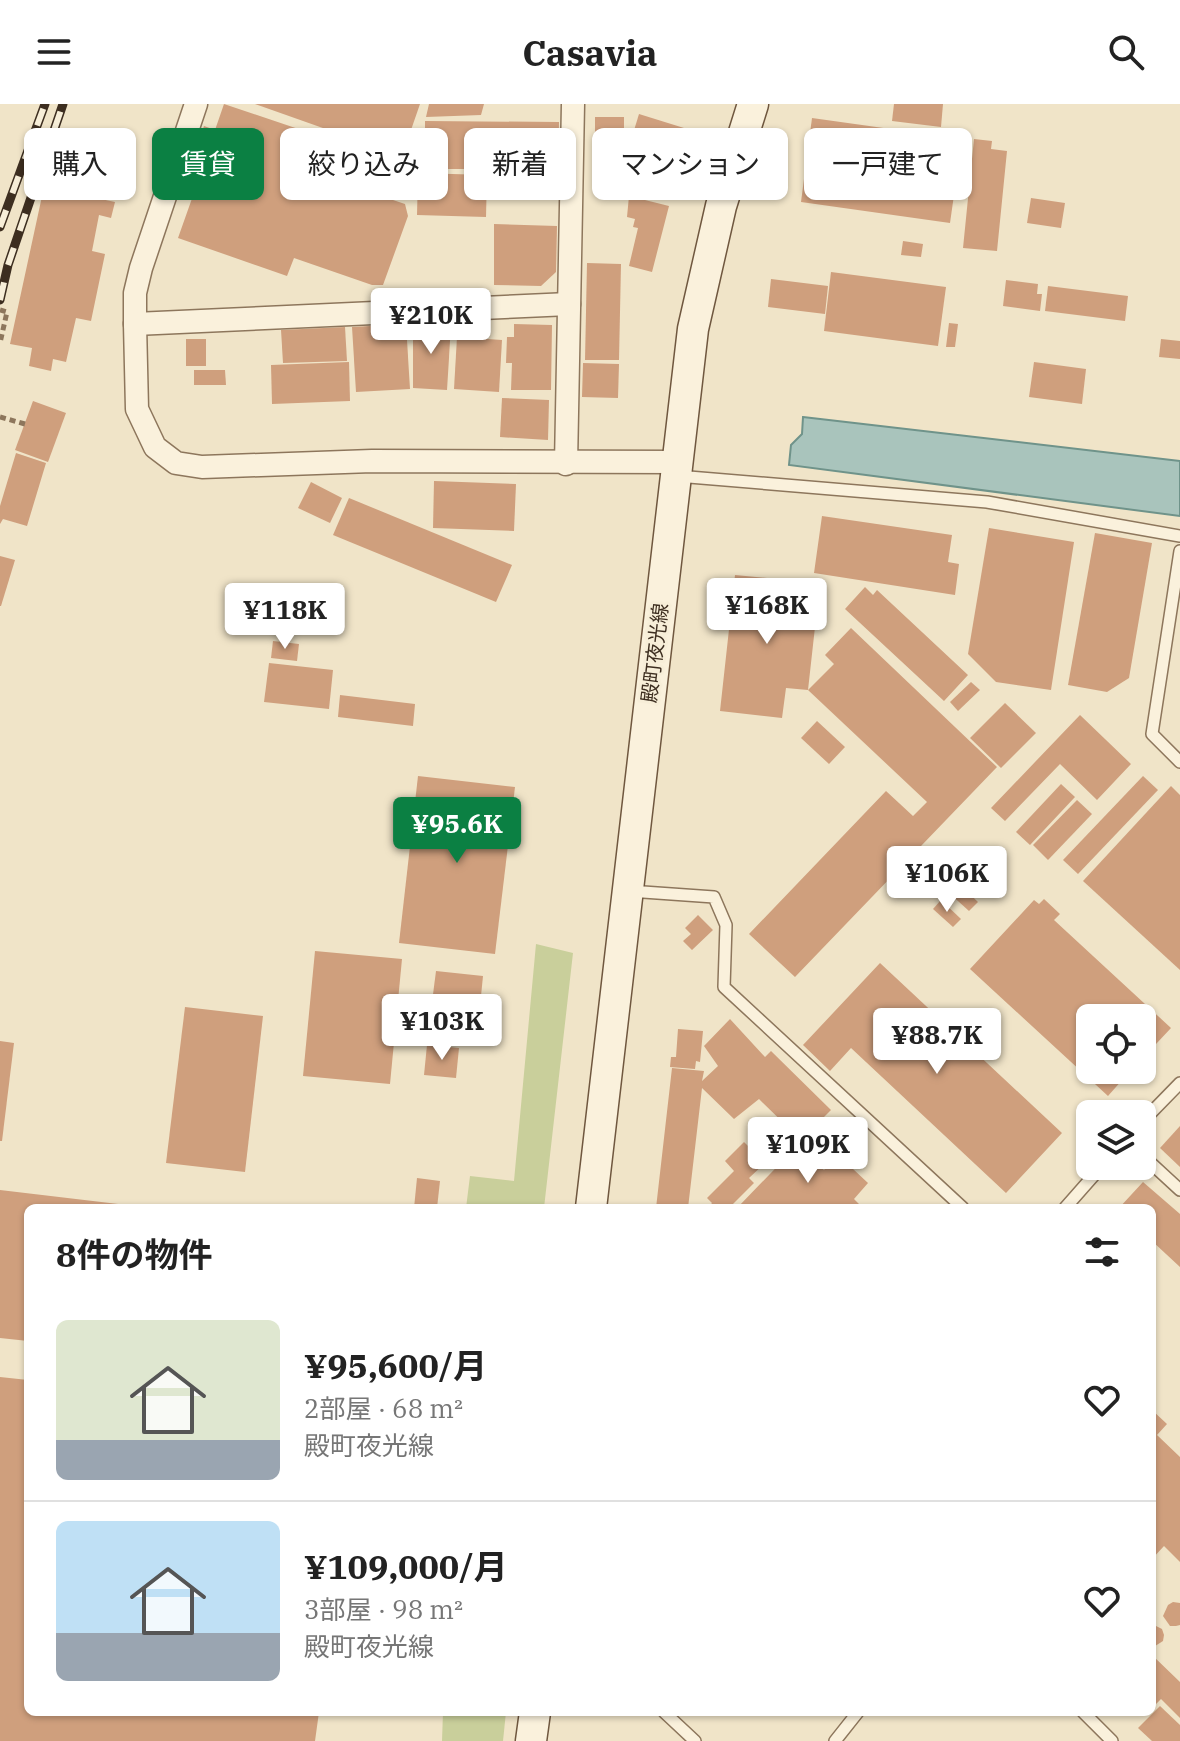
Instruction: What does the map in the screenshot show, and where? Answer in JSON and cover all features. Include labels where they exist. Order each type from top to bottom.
[{"type":"street","points":[[196,104],[135,293],[137,409],[155,447],[176,463],[202,467],[372,461],[676,469]]},
{"type":"street","points":[[566,464],[573,104]]},
{"type":"street","name":"殿町夜光線","points":[[591,1204],[693,329],[707,262],[753,104]]},
{"type":"street","points":[[135,324],[569,304]]},
{"type":"street","points":[[531,1741],[534,1716]]},
{"type":"lane","points":[[676,469],[987,502],[1180,536]]},
{"type":"lane","points":[[1180,551],[1152,734],[1180,762]]},
{"type":"lane","points":[[627,891],[714,897],[726,925],[724,987],[959,1204]]},
{"type":"lane","points":[[1156,1108],[1180,1083]]},
{"type":"lane","points":[[1156,1168],[1180,1190]]},
{"type":"lane","points":[[1069,1204],[1090,1180]]},
{"type":"lane","points":[[668,1716],[695,1741]]},
{"type":"lane","points":[[835,1741],[855,1716]]},
{"type":"lane","points":[[1087,1716],[1112,1741]]},
{"type":"path","points":[[0,310],[7,312],[0,343]]},
{"type":"path","points":[[0,417],[25,424]]},
{"type":"green space","points":[[536,944],[573,953],[544,1204],[466,1204],[470,1176],[514,1181]]},
{"type":"green space","points":[[443,1716],[506,1716],[503,1741],[442,1741]]},
{"type":"water","points":[[803,417],[1180,461],[1180,516],[789,465],[791,445],[802,434]]},
{"type":"building","points":[[224,104],[295,128],[280,128],[280,200],[393,200],[405,204],[408,216],[383,285],[372,285],[294,258],[287,276],[178,238],[191,200],[264,200],[264,128],[216,128]]},
{"type":"building","points":[[255,104],[420,104],[412,128],[323,128]]},
{"type":"building","points":[[429,104],[484,104],[481,115],[426,117]]},
{"type":"building","points":[[894,104],[943,104],[941,127],[892,121]]},
{"type":"building","points":[[639,114],[684,128],[635,128]]},
{"type":"building","points":[[595,117],[624,117],[624,128],[595,128]]},
{"type":"building","points":[[812,118],[883,128],[811,128]]},
{"type":"building","points":[[425,121],[559,122],[559,128],[464,128],[464,169],[448,169],[448,128],[425,128]]},
{"type":"building","points":[[974,139],[992,141],[991,149],[1007,151],[997,251],[963,248],[968,200],[972,200]]},
{"type":"building","points":[[448,174],[464,174],[464,200],[486,200],[486,217],[417,215],[417,200],[448,200]]},
{"type":"building","points":[[804,179],[804,200],[953,200],[950,223],[801,202]]},
{"type":"building","points":[[1031,198],[1065,203],[1061,228],[1027,223]]},
{"type":"building","points":[[41,200],[115,202],[111,218],[99,215],[92,251],[105,254],[91,321],[76,318],[66,362],[53,359],[51,371],[29,366],[32,348],[10,344]]},
{"type":"building","points":[[629,200],[645,200],[669,206],[652,272],[629,266],[638,228],[633,227],[635,219],[627,217]]},
{"type":"building","points":[[494,224],[557,226],[556,272],[541,286],[494,285]]},
{"type":"building","points":[[903,241],[923,244],[921,257],[901,255]]},
{"type":"building","points":[[587,263],[621,264],[619,360],[585,360]]},
{"type":"building","points":[[831,272],[946,287],[938,346],[824,331]]},
{"type":"building","points":[[771,279],[828,286],[825,314],[768,307]]},
{"type":"building","points":[[1006,280],[1038,284],[1037,294],[1042,294],[1040,311],[1003,306]]},
{"type":"building","points":[[1048,286],[1128,296],[1125,321],[1045,311]]},
{"type":"building","points":[[949,323],[958,324],[955,347],[946,347]]},
{"type":"building","points":[[406,324],[410,389],[356,392],[352,327]]},
{"type":"building","points":[[514,324],[552,325],[551,390],[511,390],[512,363],[506,363],[507,337],[514,337]]},
{"type":"building","points":[[413,325],[451,325],[447,390],[413,388]]},
{"type":"building","points":[[345,327],[347,361],[283,363],[281,330]]},
{"type":"building","points":[[457,337],[502,340],[499,392],[454,389]]},
{"type":"building","points":[[186,339],[206,339],[206,366],[186,366]]},
{"type":"building","points":[[1161,339],[1180,341],[1180,359],[1159,357]]},
{"type":"building","points":[[349,362],[350,401],[272,404],[271,365]]},
{"type":"building","points":[[1034,362],[1086,369],[1082,404],[1029,397]]},
{"type":"building","points":[[583,363],[619,364],[618,398],[582,397]]},
{"type":"building","points":[[194,370],[225,370],[226,385],[194,385]]},
{"type":"building","points":[[502,398],[549,400],[548,440],[500,437]]},
{"type":"building","points":[[33,401],[66,413],[48,462],[15,450]]},
{"type":"building","points":[[16,453],[46,463],[27,526],[3,519],[0,524],[0,506]]},
{"type":"building","points":[[434,481],[516,484],[514,531],[433,528]]},
{"type":"building","points":[[311,482],[342,498],[330,523],[298,508]]},
{"type":"building","points":[[349,498],[512,565],[496,602],[333,535]]},
{"type":"building","points":[[822,516],[952,535],[948,562],[959,564],[955,595],[814,573]]},
{"type":"building","points":[[989,528],[1074,542],[1051,690],[996,682],[968,654]]},
{"type":"building","points":[[1095,533],[1152,543],[1129,678],[1107,692],[1068,685]]},
{"type":"building","points":[[0,556],[15,560],[1,606],[0,606]]},
{"type":"building","points":[[735,575],[797,581],[795,597],[818,600],[808,690],[786,688],[782,718],[720,711]]},
{"type":"building","points":[[865,587],[873,595],[877,590],[968,675],[944,701],[845,609]]},
{"type":"building","points":[[851,628],[997,767],[795,977],[749,934],[886,791],[913,816],[927,802],[808,690],[834,664],[825,655]]},
{"type":"building","points":[[273,641],[299,644],[297,661],[271,658]]},
{"type":"building","points":[[269,663],[333,670],[329,709],[264,702]]},
{"type":"building","points":[[971,682],[980,690],[958,711],[950,702]]},
{"type":"building","points":[[340,695],[415,704],[413,726],[338,717]]},
{"type":"building","points":[[1005,703],[1036,733],[1001,768],[970,738]]},
{"type":"building","points":[[1080,715],[1131,764],[1097,800],[1060,764],[1005,821],[991,808]]},
{"type":"building","points":[[817,721],[845,747],[829,764],[801,738]]},
{"type":"building","points":[[418,776],[515,787],[495,954],[399,943]]},
{"type":"building","points":[[1143,776],[1158,790],[1078,874],[1063,860]]},
{"type":"building","points":[[1061,784],[1075,797],[1030,845],[1016,832]]},
{"type":"building","points":[[1171,786],[1180,795],[1180,970],[1083,881]]},
{"type":"building","points":[[1077,800],[1092,814],[1048,860],[1033,845]]},
{"type":"building","points":[[972,866],[992,885],[984,894],[964,874]]},
{"type":"building","points":[[957,882],[978,902],[969,911],[948,892]]},
{"type":"building","points":[[1044,899],[1060,914],[1054,920],[1145,1004],[1076,1004],[1076,1067],[970,969],[1034,900],[1039,904]]},
{"type":"building","points":[[941,900],[961,919],[953,927],[933,909]]},
{"type":"building","points":[[698,915],[713,930],[692,950],[683,941],[691,934],[685,928]]},
{"type":"building","points":[[315,951],[402,959],[390,1084],[303,1076]]},
{"type":"building","points":[[880,963],[1062,1133],[1006,1193],[851,1048],[830,1071],[803,1045]]},
{"type":"building","points":[[436,971],[483,976],[479,1016],[431,1010]]},
{"type":"building","points":[[185,1007],[263,1016],[245,1172],[166,1163]]},
{"type":"building","points":[[1156,1014],[1171,1028],[1156,1044]]},
{"type":"building","points":[[730,1019],[765,1057],[771,1051],[831,1110],[801,1140],[759,1099],[734,1119],[702,1088],[688,1204],[656,1204],[672,1068],[704,1071],[702,1081],[718,1066],[704,1046]]},
{"type":"building","points":[[678,1029],[703,1031],[700,1062],[696,1061],[695,1069],[670,1067],[671,1057],[676,1057]]},
{"type":"building","points":[[0,1041],[14,1043],[2,1141],[0,1141]]},
{"type":"building","points":[[427,1045],[459,1048],[456,1078],[424,1075]]},
{"type":"building","points":[[1095,1084],[1119,1084],[1108,1096]]},
{"type":"building","points":[[1180,1126],[1180,1167],[1160,1148]]},
{"type":"building","points":[[744,1142],[765,1163],[749,1178],[754,1183],[733,1204],[711,1204],[707,1198],[734,1171],[725,1161]]},
{"type":"building","points":[[798,1145],[824,1170],[838,1155],[868,1183],[854,1199],[859,1204],[741,1204]]},
{"type":"building","points":[[417,1178],[440,1181],[437,1204],[414,1204]]},
{"type":"building","points":[[1143,1182],[1180,1214],[1180,1267],[1156,1245],[1156,1204],[1123,1204]]},
{"type":"building","points":[[0,1190],[118,1204],[24,1204],[24,1341],[0,1338]]},
{"type":"building","points":[[0,1377],[24,1380],[24,1716],[318,1716],[315,1741],[0,1741]]},
{"type":"building","points":[[1156,1414],[1167,1424],[1157,1435],[1180,1457],[1180,1562],[1164,1546],[1156,1555]]},
{"type":"building","points":[[1173,1602],[1180,1603],[1180,1625],[1170,1626],[1163,1616]]},
{"type":"building","points":[[1156,1626],[1162,1629],[1163,1641],[1156,1645]]},
{"type":"building","points":[[1156,1659],[1180,1682],[1180,1718],[1161,1699],[1156,1704]]},
{"type":"building","points":[[1160,1706],[1180,1725],[1180,1741],[1152,1741],[1138,1728],[1150,1716],[1156,1716]]},
{"type":"railway","points":[[0,227],[45,104]]},
{"type":"railway","points":[[0,300],[8,265],[63,104]]}]
